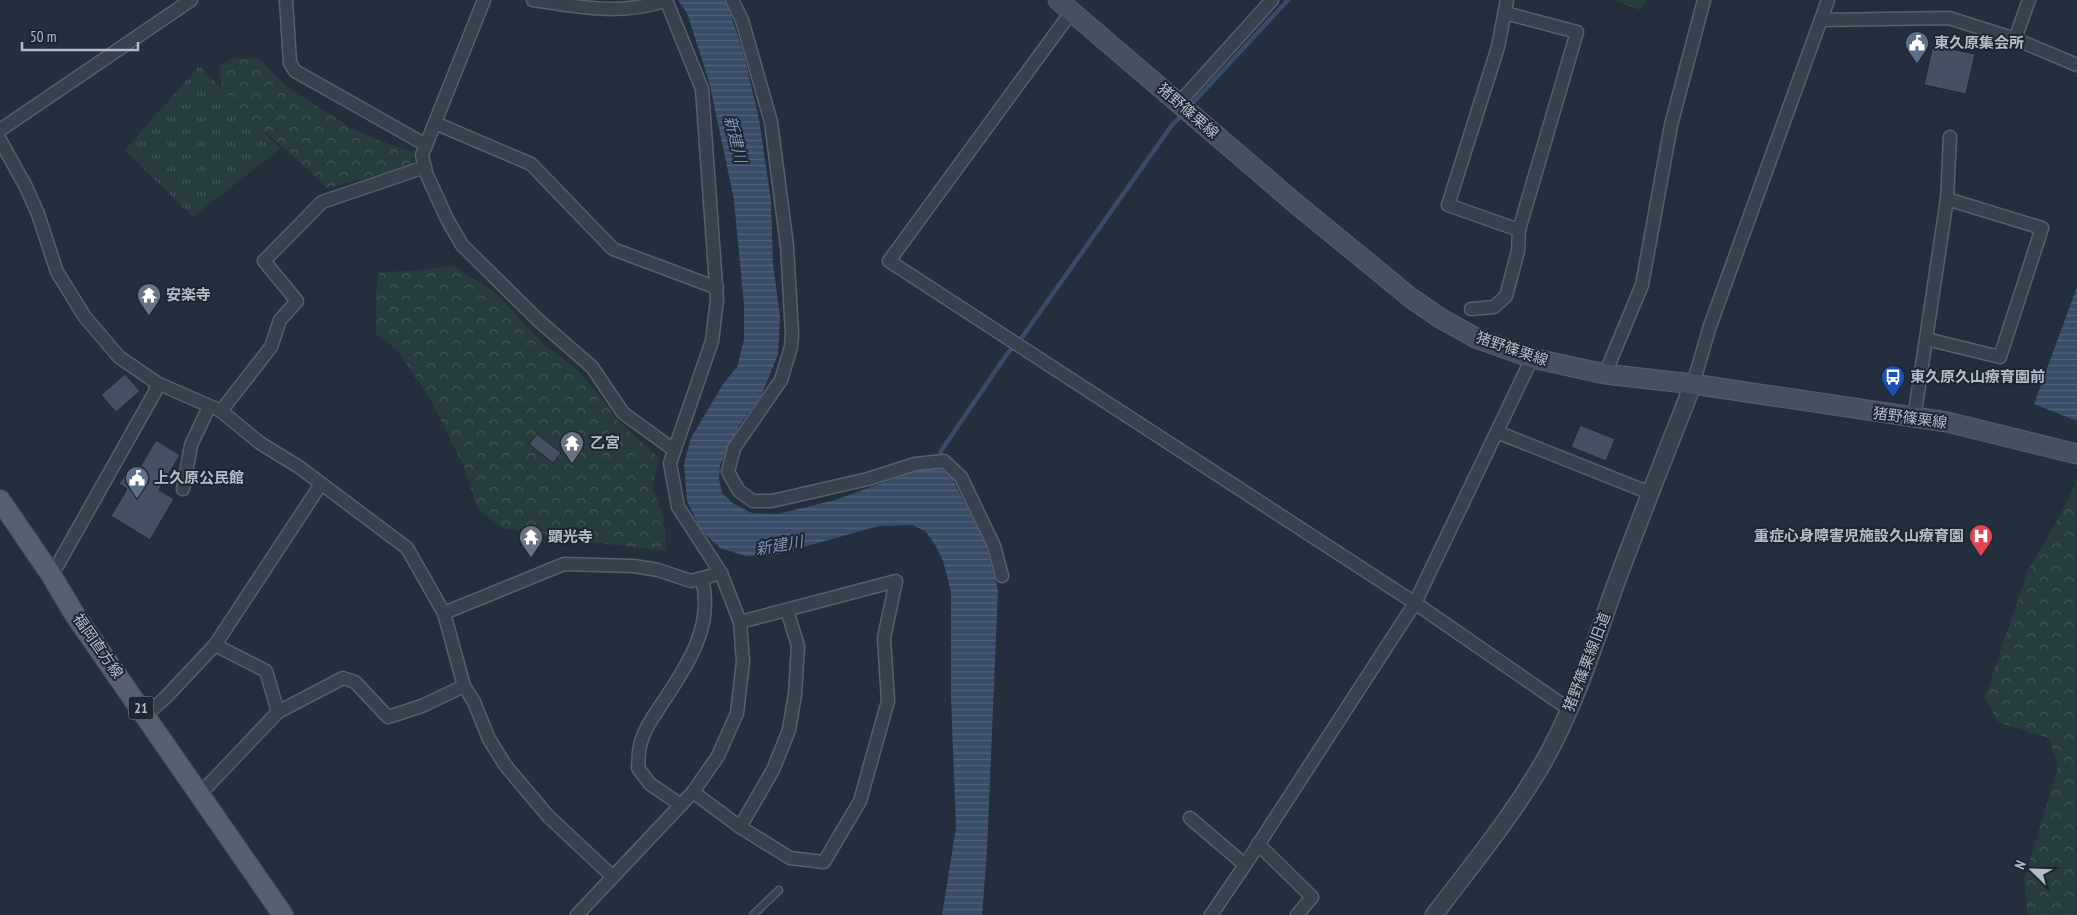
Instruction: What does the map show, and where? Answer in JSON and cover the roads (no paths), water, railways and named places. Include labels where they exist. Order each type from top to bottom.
[{"type":"main road","name":"猪野篠栗線","points":[[1065,6],[1295,203],[1412,298],[1440,318],[1476,338],[1532,358],[1606,374],[1694,384],[1914,419],[1947,422],[2077,454]]},
{"type":"main road","name":"福岡直方線","points":[[0,500],[50,573],[75,615],[283,915]]},
{"type":"street","points":[[0,130],[191,0]]},
{"type":"street","points":[[286,0],[290,64],[295,71],[426,145]]},
{"type":"street","points":[[484,0],[422,155],[425,167],[448,219],[462,245],[538,320],[592,367],[623,413],[674,450]]},
{"type":"street","points":[[533,0],[581,8],[613,10],[639,9],[666,0],[702,89],[717,288],[712,341],[670,463],[678,507],[721,573],[740,622],[742,662],[737,713],[718,756],[693,792],[577,915]]},
{"type":"street","points":[[732,0],[742,20],[770,122],[787,246],[792,333],[791,347],[781,380],[734,448],[728,472],[739,491],[753,501],[772,501],[868,478],[915,464],[944,461],[961,477],[994,546],[1002,576]]},
{"type":"street","points":[[1179,103],[1272,0]]},
{"type":"street","points":[[1507,0],[1498,47],[1448,205],[1519,230]]},
{"type":"street","points":[[1606,374],[1642,285],[1671,125],[1704,0]]},
{"type":"street","points":[[1694,384],[1710,326],[1828,0]]},
{"type":"street","points":[[2015,39],[2029,0]]},
{"type":"street","points":[[1065,6],[889,261],[1415,603],[1570,710]]},
{"type":"street","points":[[1471,308],[1494,307],[1506,296],[1518,251],[1519,230],[1577,32],[1505,13]]},
{"type":"street","points":[[1822,20],[1950,18],[2015,39],[2077,65]]},
{"type":"street","points":[[435,123],[531,164],[613,249],[717,288]]},
{"type":"street","points":[[1914,419],[1946,200],[1950,137]]},
{"type":"street","points":[[0,140],[32,200],[57,272],[85,317],[119,357],[157,384],[215,409],[407,548],[444,613],[464,686],[489,739],[505,764],[548,816],[612,876]]},
{"type":"street","points":[[183,489],[191,445],[215,409],[271,347],[280,320],[297,301],[264,261],[322,202],[425,167]]},
{"type":"street","points":[[1926,339],[2000,357],[2042,228],[1946,200]]},
{"type":"street","points":[[1211,915],[1415,603],[1532,358]]},
{"type":"street","points":[[50,573],[57,566],[92,505],[155,392],[157,384]]},
{"type":"street","name":"猪野篠栗線旧道","points":[[1434,915],[1525,790],[1543,762],[1570,710],[1650,493],[1694,384]]},
{"type":"street","points":[[1497,432],[1650,493]]},
{"type":"street","points":[[146,715],[166,697],[215,645],[321,484]]},
{"type":"street","points":[[444,613],[564,564],[634,566],[658,570],[691,581],[721,573]]},
{"type":"street","points":[[681,805],[650,784],[638,768],[640,746],[651,720],[679,679],[698,644],[705,617],[706,592],[702,579]]},
{"type":"street","points":[[693,792],[740,828],[790,858],[824,862],[860,801],[888,701],[884,638],[896,581],[740,622]]},
{"type":"street","points":[[740,828],[773,770],[789,730],[795,694],[798,646],[787,610]]},
{"type":"street","points":[[215,645],[266,671],[278,712]]},
{"type":"street","points":[[200,794],[278,712],[343,678],[355,682],[388,717],[422,706],[464,686]]},
{"type":"street","points":[[1190,818],[1244,865]]},
{"type":"street","points":[[1258,844],[1312,897],[1297,915]]},
{"type":"lane","points":[[753,915],[780,890]]},
{"type":"water","name":"新建川","points":[[678,0],[724,0],[728,6],[744,55],[759,119],[771,201],[773,264],[780,317],[778,355],[761,396],[739,426],[720,465],[719,479],[722,493],[734,504],[752,513],[778,514],[835,500],[924,468],[940,468],[953,480],[985,543],[998,590],[987,850],[982,915],[942,915],[956,828],[951,696],[951,591],[943,561],[936,546],[925,531],[912,525],[879,526],[771,556],[746,556],[720,548],[701,530],[687,501],[684,464],[691,438],[723,384],[737,367],[744,340],[744,306],[734,200],[709,81],[687,13]]},
{"type":"water","points":[[2077,287],[2077,421],[2034,404]]},
{"type":"waterway","points":[[1189,107],[1288,0]]},
{"type":"waterway","points":[[939,459],[941,451],[1007,354],[1023,336],[1172,125],[1184,113]]},
{"type":"place","name":"東久原集会所","points":[[1917,64]]},
{"type":"place","name":"安楽寺","points":[[149,316]]},
{"type":"place","name":"東久原久山療育園前","points":[[1893,398]]},
{"type":"place","name":"乙宮","points":[[572,464]]},
{"type":"place","name":"上久原公民館","points":[[137,499]]},
{"type":"place","name":"重症心身障害児施設久山療育園","points":[[1981,557]]},
{"type":"place","name":"顕光寺","points":[[531,558]]}]
